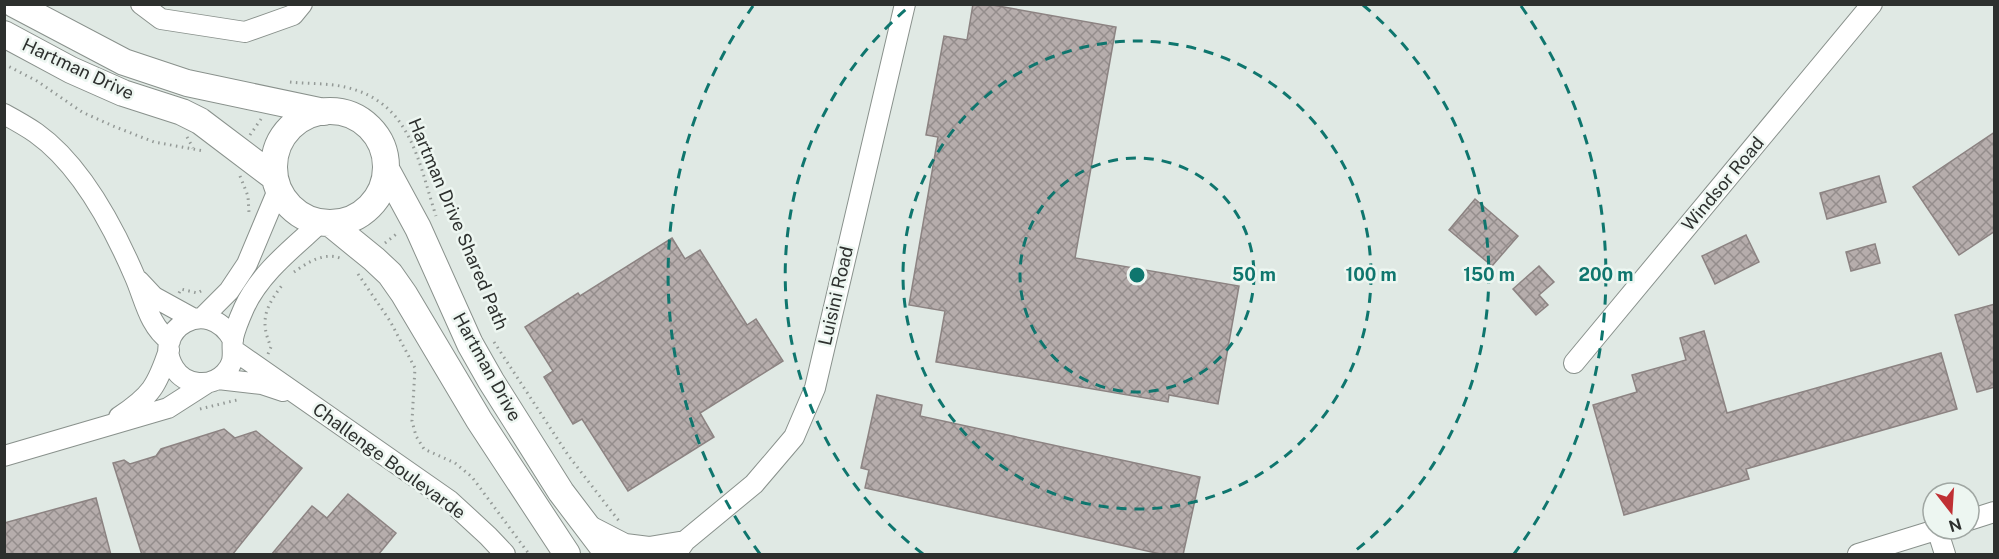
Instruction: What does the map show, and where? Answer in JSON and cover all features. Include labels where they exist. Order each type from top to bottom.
[{"type":"main road","name":"Hartman Drive","points":[[14,4],[124,62],[187,82],[324,112]]},
{"type":"main road","name":"Hartman Drive","points":[[4,34],[71,70],[123,93],[182,112],[200,121],[239,150],[276,183]]},
{"type":"main road","points":[[324,112],[338,112],[351,116],[368,126],[380,142],[386,169],[384,183],[378,196],[369,207],[358,216],[345,221],[326,223],[303,217],[288,206],[276,183],[274,158],[280,141],[291,127],[306,117],[324,112]]},
{"type":"main road","name":"Hartman Drive","points":[[386,169],[427,222],[470,344],[486,372],[561,492],[608,555]]},
{"type":"main road","name":"Hartman Drive","points":[[326,223],[390,274],[478,420],[567,555]]},
{"type":"street","points":[[141,4],[161,19],[245,32],[293,15],[302,4]]},
{"type":"street","name":"Luisini Road","points":[[584,524],[625,544],[680,548],[754,484],[794,437],[815,388],[905,4]]},
{"type":"street","name":"Windsor Road","points":[[1574,363],[1872,4]]},
{"type":"street","points":[[4,114],[38,134],[75,171],[103,213],[135,277],[156,328],[169,346],[170,359],[180,375],[197,383],[212,381]]},
{"type":"street","points":[[104,426],[139,403],[158,381],[169,346],[178,327],[198,318],[229,291],[256,248],[276,183]]},
{"type":"street","points":[[4,456],[168,408],[226,372],[232,362],[234,345],[245,307],[260,282],[326,223]]},
{"type":"street","points":[[135,277],[154,297],[198,318],[212,319],[221,324],[228,331],[234,345]]},
{"type":"street","name":"Challenge Boulevarde","points":[[234,345],[256,375],[297,395],[450,501],[505,555]]},
{"type":"street","name":"Challenge Boulevarde","points":[[212,381],[256,375]]},
{"type":"street","points":[[1858,555],[1921,535]]},
{"type":"path","name":"Hartman Drive Shared Path","points":[[289,82],[344,86],[375,96],[398,117],[409,135],[427,222]]},
{"type":"path","points":[[239,150],[265,113],[270,100]]},
{"type":"path","points":[[427,222],[404,228],[355,270],[390,321],[415,368],[412,421],[416,436],[424,449],[455,463],[472,477],[529,555]]},
{"type":"path","points":[[290,275],[310,261],[323,257],[335,256],[345,261]]},
{"type":"path","points":[[192,411],[244,398],[271,347],[265,333],[264,318],[272,299],[284,283]]},
{"type":"path","name":"Hartman Drive Shared Path","points":[[489,334],[568,455],[619,520]]},
{"type":"building","points":[[973,4],[987,4],[1116,27],[1075,258],[1239,286],[1218,404],[1169,395],[1168,402],[936,362],[945,311],[909,305],[938,137],[926,135],[944,36],[967,40]]},
{"type":"building","points":[[1995,132],[1995,231],[1959,255],[1913,187]]},
{"type":"building","points":[[1879,176],[1886,202],[1827,219],[1820,193]]},
{"type":"building","points":[[1475,199],[1518,236],[1492,266],[1449,230]]},
{"type":"building","points":[[1746,235],[1759,262],[1715,284],[1702,256]]},
{"type":"building","points":[[672,238],[685,259],[700,250],[747,325],[756,319],[783,361],[700,413],[714,437],[628,491],[582,419],[573,424],[544,377],[553,371],[525,327],[578,293],[580,296]]},
{"type":"building","points":[[1875,244],[1880,263],[1851,271],[1846,252]]},
{"type":"building","points":[[1539,266],[1554,282],[1539,295],[1548,305],[1536,315],[1513,289]]},
{"type":"building","points":[[1995,304],[1995,387],[1977,392],[1955,315]]},
{"type":"building","points":[[1704,331],[1727,413],[1941,353],[1957,409],[1746,469],[1749,479],[1624,515],[1593,405],[1637,392],[1632,375],[1686,360],[1680,338]]},
{"type":"building","points":[[877,395],[922,405],[920,416],[1200,477],[1183,555],[1165,555],[865,488],[869,470],[861,468]]},
{"type":"building","points":[[224,429],[235,438],[256,431],[302,468],[232,555],[142,555],[113,463],[124,460],[130,464],[156,456],[161,449]]},
{"type":"building","points":[[348,494],[396,533],[378,555],[271,555],[312,506],[327,518]]},
{"type":"building","points":[[96,498],[111,555],[4,555],[4,523]]}]
